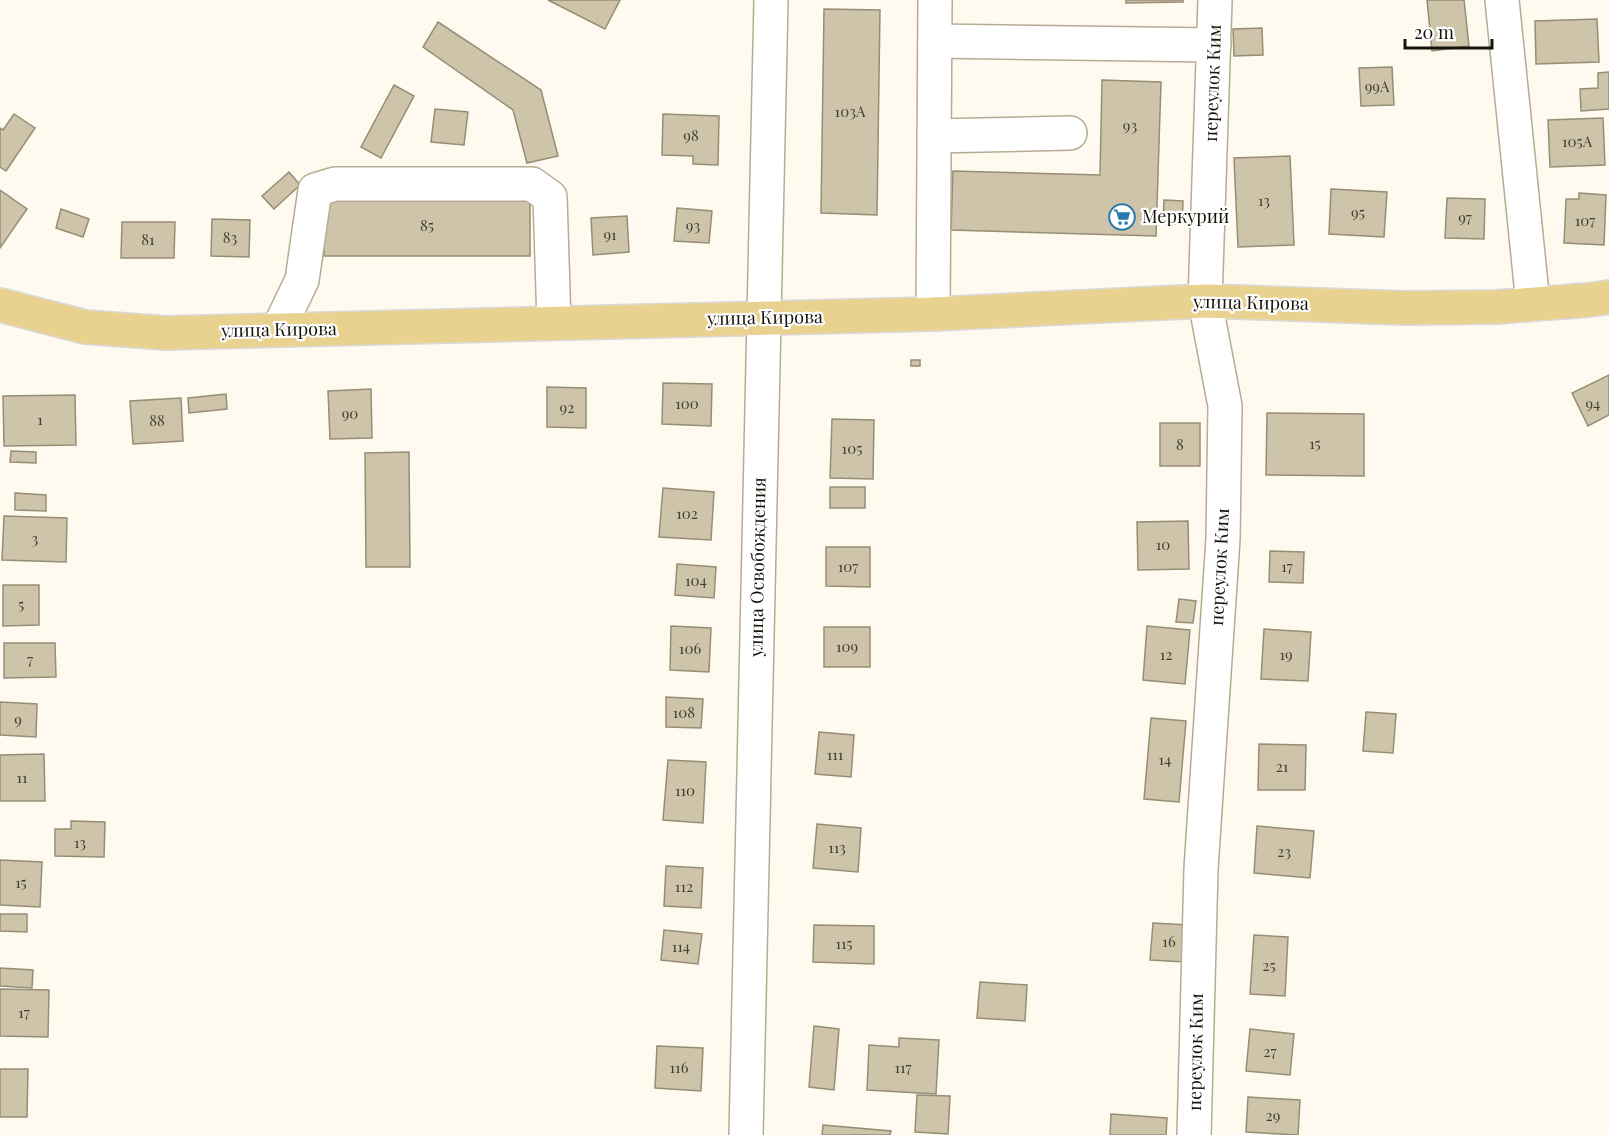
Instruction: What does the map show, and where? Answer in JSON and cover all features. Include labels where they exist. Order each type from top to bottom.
[{"type":"main road","name":"улица Кирова","points":[[2,312],[85,327],[166,333],[933,314],[1205,301],[1405,308],[1497,307],[1609,297]]},
{"type":"street","name":"улица Освобождения","points":[[746,1135],[771,0]]},
{"type":"street","points":[[933,314],[936,0]]},
{"type":"street","name":"переулок Ким","points":[[1194,1135],[1201,869],[1223,539],[1225,406],[1205,301],[1215,0]]},
{"type":"street","points":[[1502,0],[1533,304]]},
{"type":"street","points":[[935,40],[1214,45]]},
{"type":"street","points":[[934,136],[1070,133]]},
{"type":"street","points":[[278,330],[302,280],[315,190],[335,184],[532,184],[550,197],[554,322]]},
{"type":"building","points":[[548,0],[620,0],[605,29]]},
{"type":"building","points":[[1126,0],[1183,0],[1183,2],[1126,3]]},
{"type":"building","points":[[1427,0],[1464,0],[1469,46],[1432,51]]},
{"type":"building","points":[[824,9],[880,10],[877,215],[821,213]]},
{"type":"building","points":[[1597,19],[1599,62],[1536,64],[1535,21]]},
{"type":"building","points":[[438,22],[541,90],[558,156],[527,163],[513,110],[423,47]]},
{"type":"building","points":[[1262,28],[1263,55],[1234,56],[1233,29]]},
{"type":"building","points":[[1392,67],[1394,105],[1361,106],[1359,68]]},
{"type":"building","points":[[1609,72],[1609,109],[1581,111],[1580,89],[1598,88],[1598,73]]},
{"type":"building","points":[[1102,80],[1161,82],[1156,236],[951,230],[953,171],[1100,175]]},
{"type":"building","points":[[394,85],[414,96],[381,158],[361,147]]},
{"type":"building","points":[[435,109],[468,112],[464,145],[431,142]]},
{"type":"building","points":[[14,114],[35,128],[6,171],[0,167],[0,128],[3,130]]},
{"type":"building","points":[[663,114],[719,116],[718,165],[693,164],[693,156],[662,155]]},
{"type":"building","points":[[1603,118],[1605,165],[1550,167],[1548,120]]},
{"type":"building","points":[[1290,156],[1294,245],[1238,247],[1234,158]]},
{"type":"building","points":[[289,172],[300,185],[274,209],[262,196]]},
{"type":"building","points":[[1331,189],[1387,192],[1384,237],[1329,234]]},
{"type":"building","points":[[0,190],[27,209],[0,248]]},
{"type":"building","points":[[1579,193],[1606,195],[1604,245],[1564,243],[1566,199],[1579,199]]},
{"type":"building","points":[[324,196],[530,196],[530,256],[324,256]]},
{"type":"building","points":[[1447,198],[1485,199],[1484,239],[1445,238]]},
{"type":"building","points":[[1164,200],[1183,201],[1182,224],[1163,224]]},
{"type":"building","points":[[677,208],[712,211],[709,243],[674,241]]},
{"type":"building","points":[[61,209],[89,219],[83,237],[56,228]]},
{"type":"building","points":[[627,216],[629,252],[593,255],[591,218]]},
{"type":"building","points":[[212,219],[250,220],[249,257],[211,256]]},
{"type":"building","points":[[122,222],[175,222],[174,258],[121,258]]},
{"type":"building","points":[[911,360],[920,360],[920,366],[911,366]]},
{"type":"building","points":[[1609,375],[1609,415],[1588,426],[1572,393]]},
{"type":"building","points":[[663,383],[712,384],[711,426],[662,424]]},
{"type":"building","points":[[547,387],[586,388],[586,428],[547,427]]},
{"type":"building","points":[[371,389],[372,438],[330,439],[328,391]]},
{"type":"building","points":[[226,394],[227,409],[189,413],[188,398]]},
{"type":"building","points":[[75,395],[76,445],[4,446],[3,396]]},
{"type":"building","points":[[181,398],[183,441],[133,444],[130,401]]},
{"type":"building","points":[[1267,413],[1364,414],[1364,476],[1266,475]]},
{"type":"building","points":[[832,419],[874,420],[873,479],[830,478]]},
{"type":"building","points":[[1160,423],[1200,423],[1200,466],[1160,466]]},
{"type":"building","points":[[11,451],[36,452],[36,463],[10,462]]},
{"type":"building","points":[[409,452],[410,567],[366,567],[365,453]]},
{"type":"building","points":[[830,487],[865,487],[865,508],[830,508]]},
{"type":"building","points":[[663,488],[714,492],[711,540],[659,537]]},
{"type":"building","points":[[15,493],[46,495],[46,511],[15,510]]},
{"type":"building","points":[[4,516],[67,518],[66,562],[2,560]]},
{"type":"building","points":[[1188,521],[1189,569],[1138,570],[1137,522]]},
{"type":"building","points":[[826,547],[870,547],[870,587],[826,586]]},
{"type":"building","points":[[1270,551],[1304,552],[1303,583],[1269,582]]},
{"type":"building","points":[[677,564],[716,567],[714,598],[675,595]]},
{"type":"building","points":[[3,585],[39,585],[39,625],[3,626]]},
{"type":"building","points":[[1179,599],[1196,601],[1193,623],[1176,622]]},
{"type":"building","points":[[671,626],[711,628],[709,672],[670,670]]},
{"type":"building","points":[[1147,626],[1190,630],[1185,684],[1143,680]]},
{"type":"building","points":[[824,627],[870,627],[870,667],[824,667]]},
{"type":"building","points":[[1264,629],[1311,632],[1308,681],[1261,679]]},
{"type":"building","points":[[4,643],[55,643],[56,677],[4,678]]},
{"type":"building","points":[[666,697],[703,699],[701,728],[666,727]]},
{"type":"building","points":[[0,702],[37,704],[36,737],[0,735]]},
{"type":"building","points":[[1366,712],[1396,714],[1393,753],[1363,751]]},
{"type":"building","points":[[1151,718],[1186,721],[1179,802],[1144,799]]},
{"type":"building","points":[[819,732],[854,735],[851,777],[815,774]]},
{"type":"building","points":[[1259,744],[1306,745],[1305,790],[1258,790]]},
{"type":"building","points":[[44,754],[45,801],[0,801],[0,755]]},
{"type":"building","points":[[668,760],[706,762],[703,823],[663,820]]},
{"type":"building","points":[[71,821],[105,822],[104,857],[55,856],[55,829],[71,829]]},
{"type":"building","points":[[817,824],[861,828],[858,872],[813,868]]},
{"type":"building","points":[[1257,826],[1314,831],[1310,878],[1254,873]]},
{"type":"building","points":[[0,860],[42,862],[40,907],[0,905]]},
{"type":"building","points":[[666,866],[703,868],[701,908],[664,906]]},
{"type":"building","points":[[0,914],[27,914],[27,932],[0,931]]},
{"type":"building","points":[[1153,923],[1189,925],[1185,962],[1150,960]]},
{"type":"building","points":[[814,925],[874,926],[874,964],[813,962]]},
{"type":"building","points":[[664,930],[702,934],[698,964],[661,960]]},
{"type":"building","points":[[1254,935],[1288,937],[1285,996],[1250,994]]},
{"type":"building","points":[[0,968],[33,970],[32,988],[0,986]]},
{"type":"building","points":[[980,982],[1027,985],[1025,1021],[977,1018]]},
{"type":"building","points":[[0,989],[49,990],[48,1037],[0,1036]]},
{"type":"building","points":[[814,1026],[839,1029],[834,1090],[809,1087]]},
{"type":"building","points":[[1250,1029],[1294,1034],[1290,1075],[1246,1071]]},
{"type":"building","points":[[899,1038],[939,1040],[936,1094],[867,1090],[869,1045],[899,1047]]},
{"type":"building","points":[[657,1046],[703,1048],[701,1091],[655,1088]]},
{"type":"building","points":[[0,1069],[28,1069],[27,1117],[0,1117]]},
{"type":"building","points":[[917,1095],[950,1096],[948,1134],[915,1132]]},
{"type":"building","points":[[1248,1097],[1300,1100],[1298,1135],[1246,1132]]},
{"type":"building","points":[[1111,1114],[1167,1118],[1166,1135],[1110,1135]]},
{"type":"building","points":[[823,1125],[891,1131],[890,1135],[822,1135]]},
{"type":"place","name":"Меркурий","points":[[1122,217]]}]
